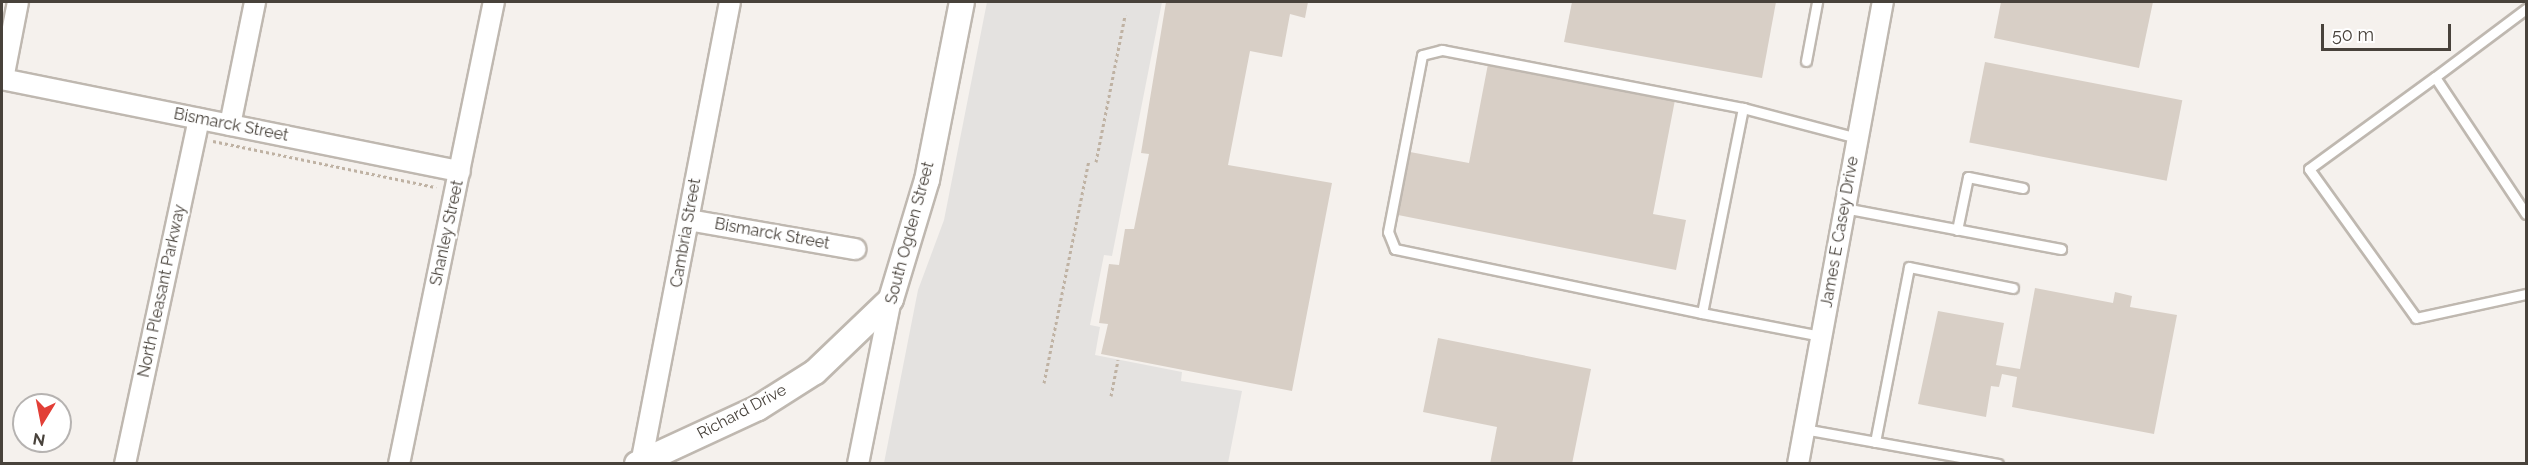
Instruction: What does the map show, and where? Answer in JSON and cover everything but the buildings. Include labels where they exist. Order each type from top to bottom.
[{"type":"street","points":[[2,79],[18,2]]},
{"type":"street","points":[[230,125],[255,2]]},
{"type":"street","name":"Shanley Street","points":[[399,464],[494,2]]},
{"type":"street","name":"Cambria Street","points":[[641,463],[730,2]]},
{"type":"street","name":"South Ogden Street","points":[[858,464],[891,299],[927,180],[962,2]]},
{"type":"street","name":"James E Casey Drive","points":[[1798,464],[1883,2]]},
{"type":"street","name":"Bismarck Street","points":[[2,79],[460,171]]},
{"type":"street","name":"North Pleasant Parkway","points":[[125,464],[199,119]]},
{"type":"street","name":"Bismarck Street","points":[[689,220],[855,249]]},
{"type":"street","name":"Richard Drive","points":[[641,463],[758,408],[815,372],[891,299]]},
{"type":"lane","points":[[1806,61],[1817,2]]},
{"type":"lane","points":[[2526,9],[2309,169],[2416,318],[2526,294]]},
{"type":"lane","points":[[1821,336],[1395,249],[1388,232],[1422,55],[1442,50],[1743,108],[1857,138]]},
{"type":"lane","points":[[2435,77],[2526,214]]},
{"type":"lane","points":[[1702,313],[1743,108]]},
{"type":"lane","points":[[1958,230],[1968,177],[2023,188]]},
{"type":"lane","points":[[1844,208],[2061,249]]},
{"type":"lane","points":[[1875,441],[1909,267],[2013,288]]},
{"type":"lane","points":[[1804,429],[1998,464]]},
{"type":"path","points":[[1096,162],[1125,15]]},
{"type":"path","points":[[216,144],[437,187]]},
{"type":"path","points":[[1044,383],[1089,160]]},
{"type":"path","points":[[1111,396],[1118,360]]},
{"type":"shaded area","points":[[987,2],[1162,2],[1112,256],[1104,255],[1090,325],[1100,327],[1095,355],[1182,372],[1181,381],[1242,391],[1228,463],[884,463],[918,290],[944,220]]}]
